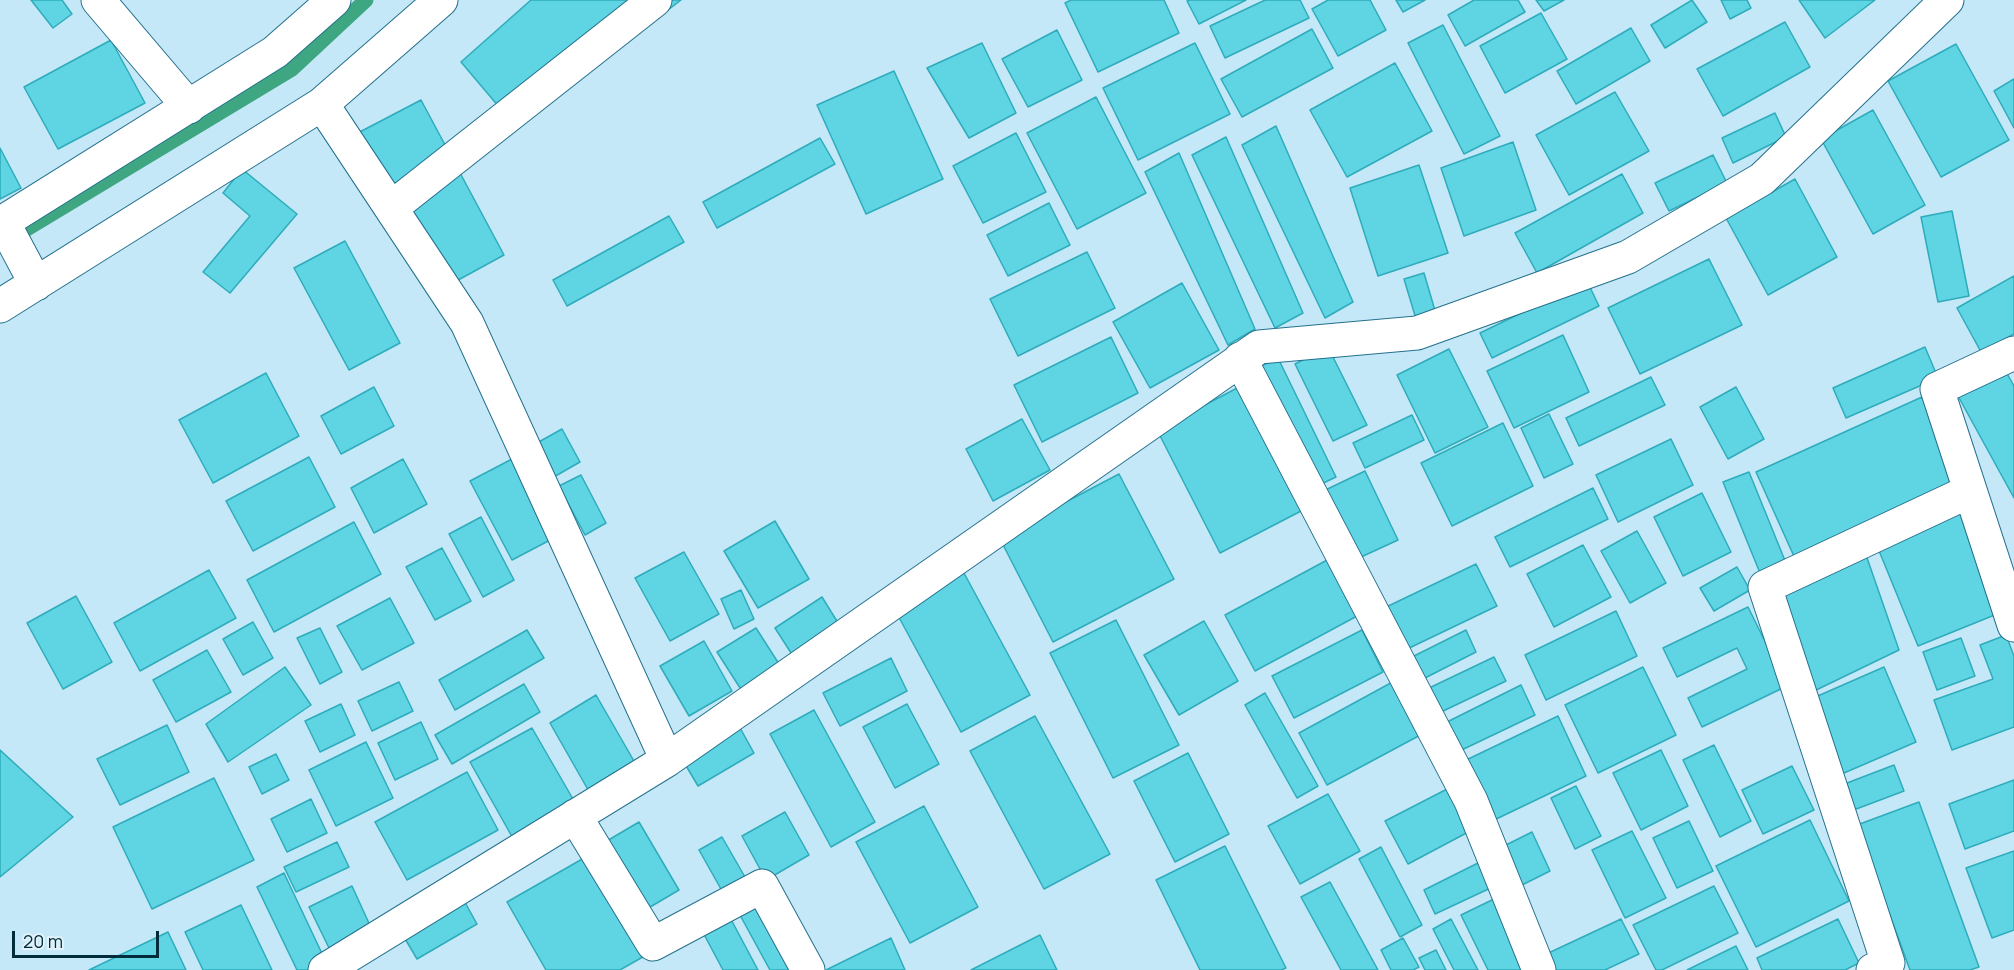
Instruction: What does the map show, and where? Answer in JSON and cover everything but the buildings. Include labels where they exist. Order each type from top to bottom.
[{"type":"street","points":[[98,0],[189,107]]},
{"type":"street","points":[[36,284],[1,223],[275,52],[334,0]]},
{"type":"street","points":[[0,306],[322,104],[441,0]]},
{"type":"street","points":[[391,208],[655,0]]},
{"type":"street","points":[[325,970],[667,760],[1259,347],[1417,333],[1628,256],[1762,179],[1947,0]]},
{"type":"street","points":[[322,104],[467,323],[667,760]]},
{"type":"street","points":[[2014,353],[1937,389],[2014,625]]},
{"type":"street","points":[[1240,359],[1471,801],[1539,970]]},
{"type":"street","points":[[1873,970],[1888,963],[1765,587],[1970,491]]},
{"type":"street","points":[[575,816],[653,944],[762,886],[808,970]]},
{"type":"waterway","points":[[10,239],[292,69],[366,0]]}]
